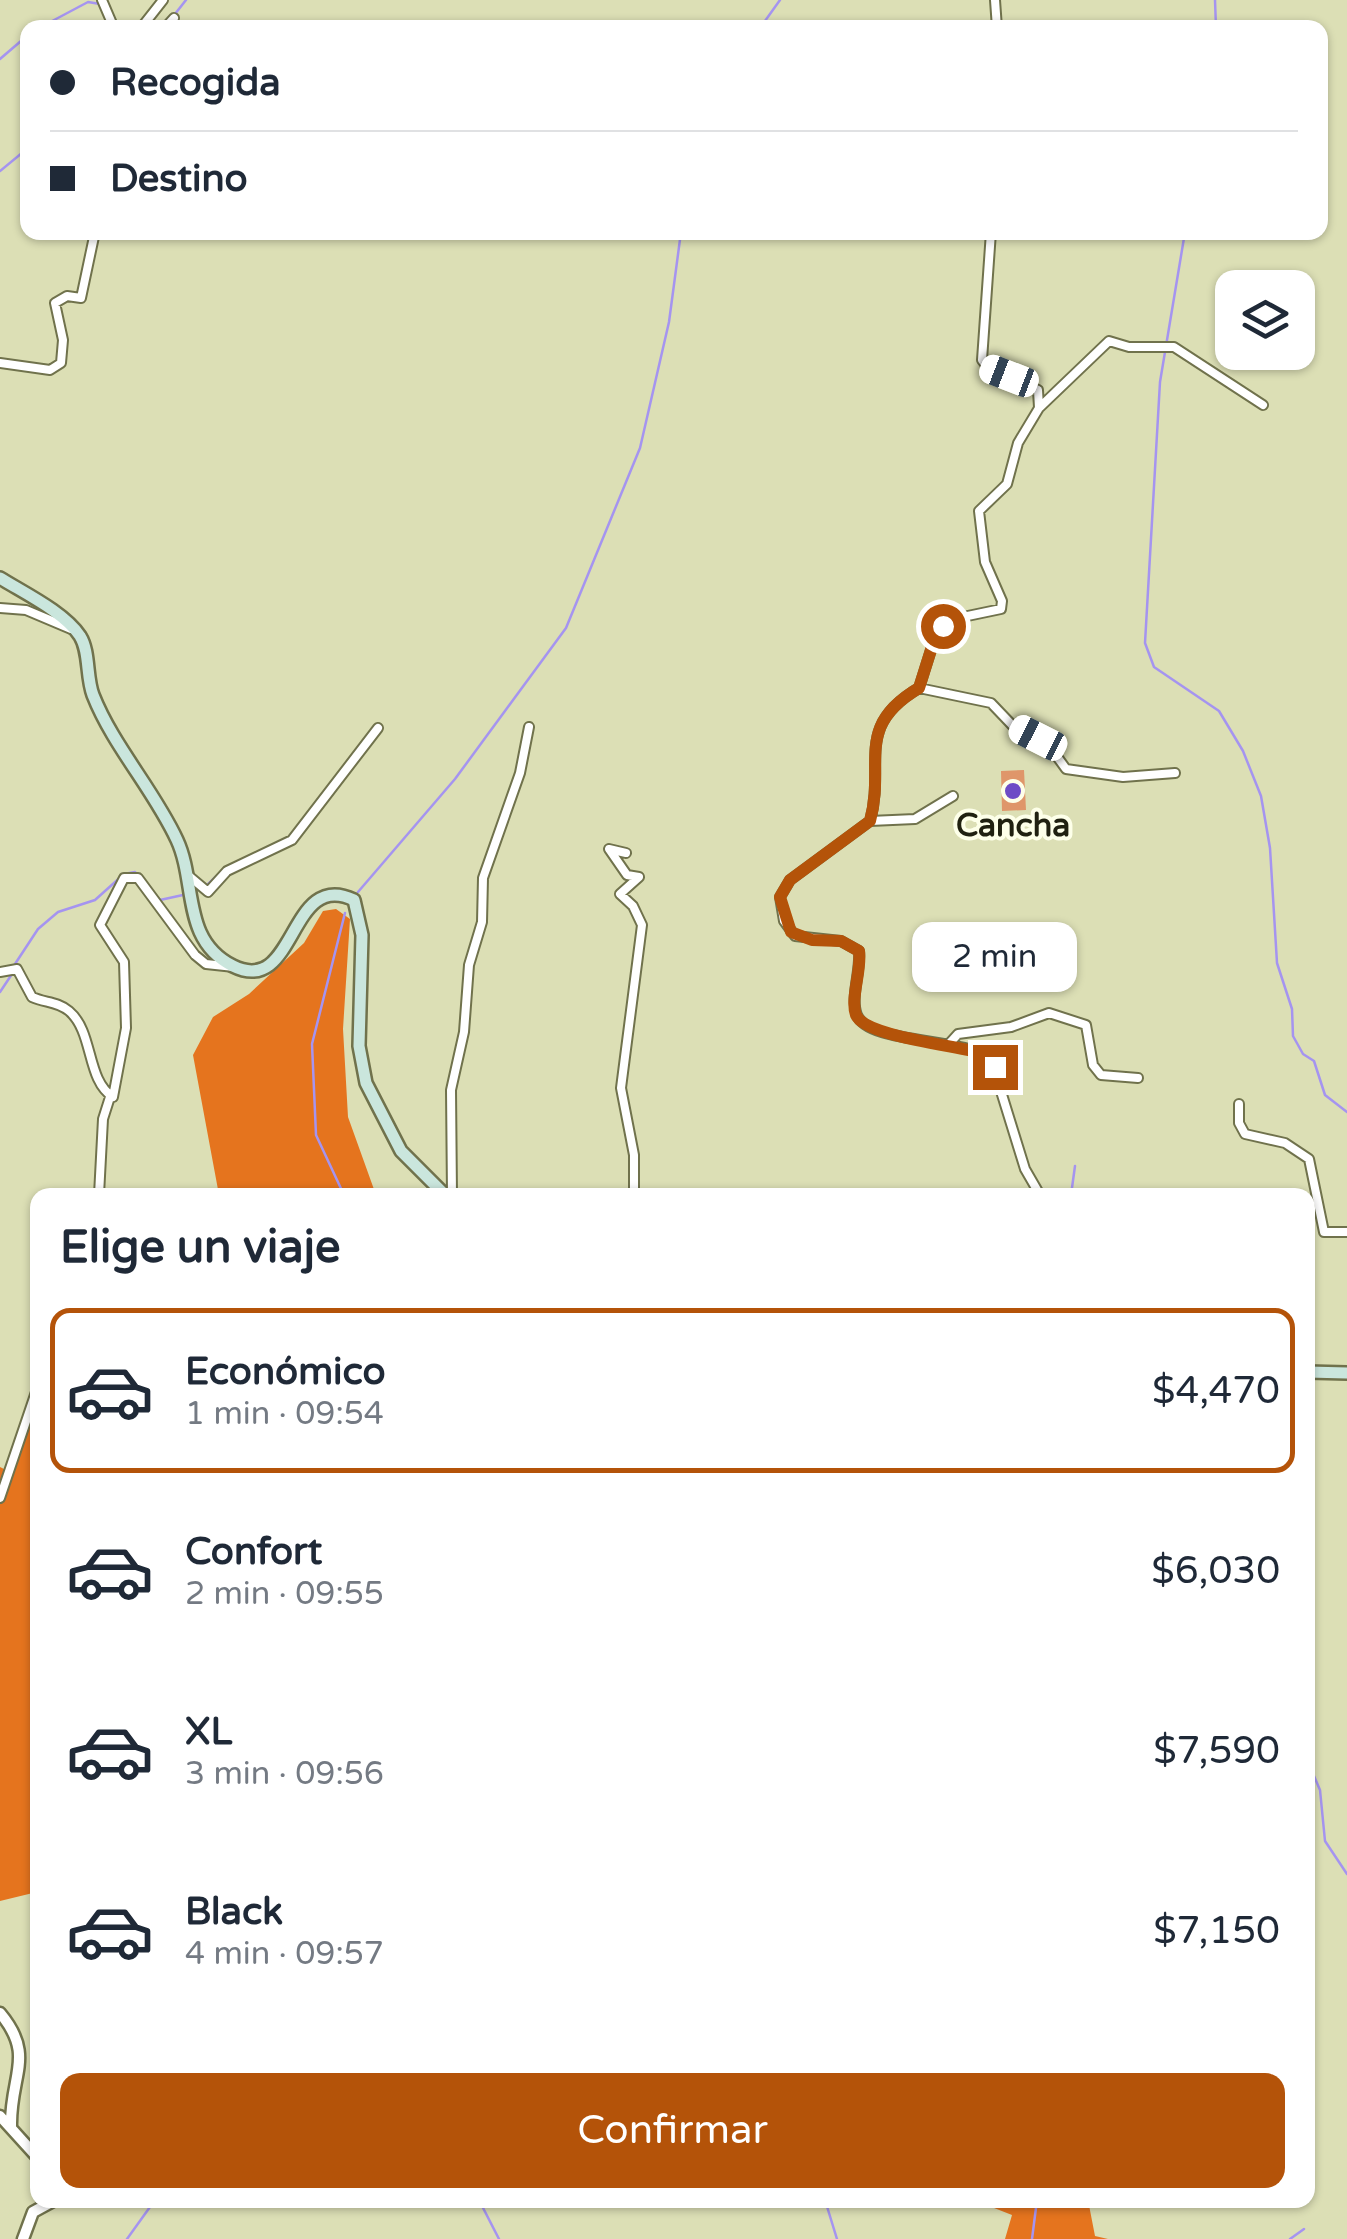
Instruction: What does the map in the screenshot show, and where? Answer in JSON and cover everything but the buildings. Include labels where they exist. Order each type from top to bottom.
[{"type":"main road","points":[[0,578],[76,631],[98,704],[179,842],[198,931],[234,967],[256,970],[273,962],[302,914],[320,897],[332,894],[354,900],[362,935],[359,1046],[366,1083],[408,1161],[441,1188]]},
{"type":"main road","points":[[1315,1372],[1347,1373]]},
{"type":"street","points":[[147,20],[163,0]]},
{"type":"street","points":[[0,363],[50,370],[58,367],[64,346],[55,304],[67,296],[82,298],[94,240]]},
{"type":"street","points":[[990,240],[982,360],[988,368],[1030,384],[1040,396],[1039,408]]},
{"type":"street","points":[[870,821],[879,724],[902,698],[919,688],[936,634],[943,626],[958,618],[1001,610],[1002,601],[986,562],[979,511],[1007,484],[1018,444],[1039,408],[1109,341],[1128,347],[1174,347],[1262,405]]},
{"type":"street","points":[[0,608],[26,610],[76,631]]},
{"type":"street","points":[[919,688],[990,703],[1012,726],[1048,744],[1066,769],[1123,777],[1174,773]]},
{"type":"street","points":[[449,1188],[450,1090],[464,1032],[469,965],[482,922],[483,878],[520,773],[529,727]]},
{"type":"street","points":[[186,872],[208,892],[227,871],[292,840],[378,728]]},
{"type":"street","points":[[953,796],[915,819],[870,821],[785,884],[780,897],[784,922],[800,938],[841,941],[859,951],[855,1011],[863,1023],[991,1060],[1025,1169],[1036,1188]]},
{"type":"street","points":[[626,852],[609,849],[627,875],[640,877],[620,894],[634,906],[642,925],[621,1088],[634,1155],[634,1188]]},
{"type":"street","points":[[98,1188],[103,1119],[110,1097],[118,1088],[126,1028],[124,962],[100,924],[124,878],[138,878],[195,955],[206,964],[234,967]]},
{"type":"street","points":[[0,972],[17,969],[32,997],[61,1004],[76,1018],[110,1097]]},
{"type":"street","points":[[948,1045],[958,1034],[1011,1027],[1049,1013],[1086,1025],[1096,1071],[1138,1078]]},
{"type":"street","points":[[1239,1104],[1238,1123],[1245,1134],[1285,1143],[1309,1160],[1315,1188]]},
{"type":"street","points":[[1315,1189],[1324,1232],[1347,1232]]},
{"type":"street","points":[[0,1498],[30,1410]]},
{"type":"street","points":[[0,2013],[21,2044],[22,2060],[10,2096],[11,2126]]},
{"type":"street","points":[[0,2116],[30,2149]]},
{"type":"street","points":[[23,2239],[34,2212],[41,2208]]},
{"type":"shaded area","name":"Cancha","points":[[1024,770],[1026,810],[1002,811],[1001,771]]},
{"type":"shaded area","points":[[336,909],[350,919],[343,1029],[348,1117],[373,1188],[218,1188],[193,1055],[213,1017],[249,994],[304,943],[323,911]]},
{"type":"shaded area","points":[[30,1421],[30,1894],[0,1901],[0,1467],[4,1469]]},
{"type":"shaded area","points":[[994,2208],[1090,2208],[1095,2236],[1108,2239],[1005,2239],[1012,2215]]},
{"type":"waterway","points":[[175,14],[186,0]]},
{"type":"waterway","points":[[766,20],[780,0]]},
{"type":"waterway","points":[[1215,0],[1216,20]]},
{"type":"waterway","points":[[54,20],[88,2],[100,4]]},
{"type":"waterway","points":[[0,59],[20,42]]},
{"type":"waterway","points":[[0,171],[20,155]]},
{"type":"waterway","points":[[358,892],[455,779],[566,628],[640,448],[669,322],[680,240]]},
{"type":"waterway","points":[[1184,240],[1160,382],[1145,643],[1154,667],[1219,711],[1243,751],[1261,796],[1270,848],[1277,963],[1292,1009],[1293,1036],[1303,1054],[1314,1061],[1325,1095],[1347,1112]]},
{"type":"waterway","points":[[206,886],[225,868]]},
{"type":"waterway","points":[[15,964],[38,929],[58,912],[95,900],[124,874],[135,872],[160,900],[183,895]]},
{"type":"waterway","points":[[341,1188],[316,1135],[312,1044],[345,913]]},
{"type":"waterway","points":[[0,992],[14,971]]},
{"type":"waterway","points":[[1072,1188],[1075,1166]]},
{"type":"waterway","points":[[1315,1778],[1320,1790],[1325,1841],[1347,1874]]},
{"type":"waterway","points":[[127,2239],[149,2208]]},
{"type":"waterway","points":[[483,2208],[499,2239]]},
{"type":"waterway","points":[[827,2208],[837,2239]]},
{"type":"waterway","points":[[1032,2239],[1036,2208]]},
{"type":"waterway","points":[[1290,2239],[1304,2229]]},
{"type":"place","name":"Cancha","points":[[1013,791]]},
{"type":"route","points":[[943,626],[936,634],[919,688],[902,698],[879,724],[872,764],[874,806],[870,821],[785,884],[780,905],[787,928],[796,936],[841,941],[859,951],[855,1011],[863,1023],[881,1031],[985,1054],[995,1067]]}]
